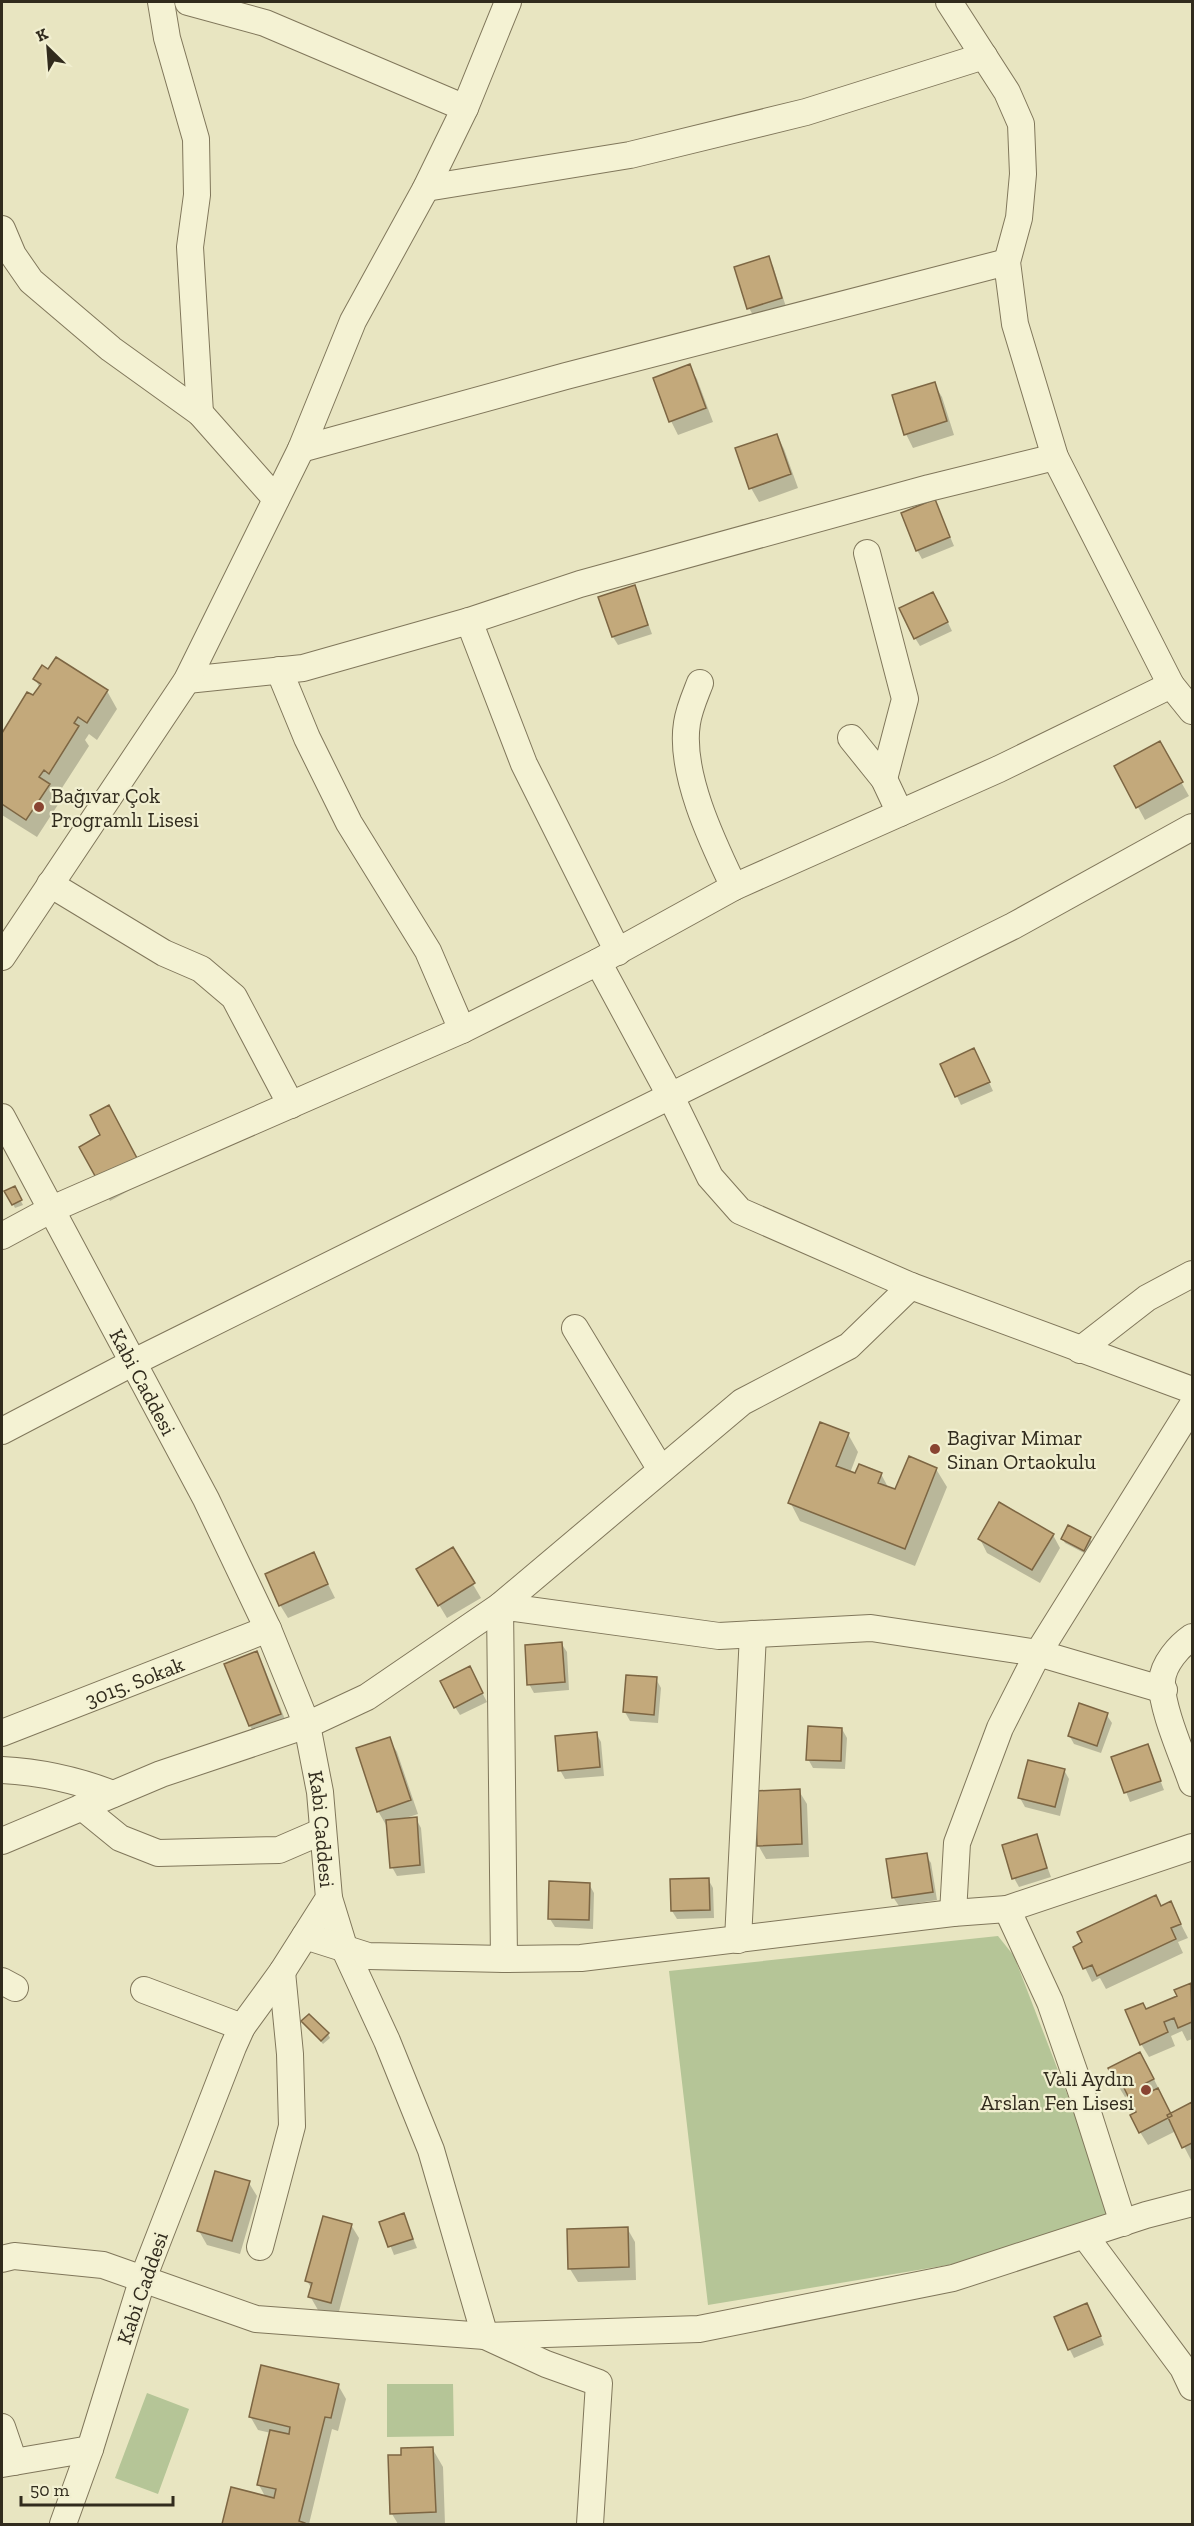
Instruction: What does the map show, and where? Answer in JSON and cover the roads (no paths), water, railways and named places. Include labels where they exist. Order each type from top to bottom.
[{"type":"street","points":[[161,2],[167,38],[196,139],[197,195],[190,247],[200,413]]},
{"type":"street","points":[[188,2],[265,23],[465,108]]},
{"type":"street","points":[[2,957],[188,680],[301,449],[353,321],[426,188],[465,108],[508,2]]},
{"type":"street","points":[[949,2],[1007,92],[1021,124],[1023,174],[1018,218],[1007,262],[1015,324],[1055,457],[1171,685],[1192,711]]},
{"type":"street","points":[[426,188],[630,155],[806,112],[984,56]]},
{"type":"street","points":[[2,229],[13,255],[31,281],[111,349],[200,413],[276,499]]},
{"type":"street","points":[[301,449],[566,376],[1007,262]]},
{"type":"street","points":[[188,680],[303,668],[469,621],[580,584],[929,488],[1055,457]]},
{"type":"street","points":[[867,554],[905,699],[884,779]]},
{"type":"street","points":[[469,621],[524,764],[671,1098],[710,1177],[740,1211],[911,1286],[1192,1390]]},
{"type":"street","points":[[279,670],[307,738],[349,823],[428,951],[462,1030]]},
{"type":"street","points":[[700,683],[687,725],[689,769],[708,832],[734,887]]},
{"type":"street","points":[[2,1236],[52,1209],[462,1030],[608,957],[734,887],[1010,764],[1171,685]]},
{"type":"street","points":[[851,738],[884,779],[900,813]]},
{"type":"street","points":[[2,1431],[134,1362],[671,1098],[1013,926],[1192,827]]},
{"type":"street","points":[[50,884],[164,953],[201,969],[234,997],[291,1105]]},
{"type":"street","name":"Kabi Caddesi","points":[[2,1119],[206,1499],[268,1629],[307,1725],[320,1792],[328,1898],[282,1972],[242,2027],[142,2281],[90,2449],[63,2524]]},
{"type":"street","points":[[1080,1350],[1147,1298],[1192,1274]]},
{"type":"street","points":[[2,1841],[161,1774],[307,1725],[367,1697],[500,1606],[742,1402],[849,1346],[911,1286]]},
{"type":"street","points":[[575,1328],[661,1470]]},
{"type":"street","points":[[953,1912],[957,1843],[1000,1728],[1038,1653],[1192,1406]]},
{"type":"street","points":[[500,1606],[719,1636],[871,1628],[1038,1653],[1164,1690]]},
{"type":"street","points":[[500,1606],[504,1959]]},
{"type":"street","name":"3015. Sokak","points":[[2,1733],[268,1629]]},
{"type":"street","points":[[738,1940],[753,1634]]},
{"type":"street","points":[[1192,1637],[1184,1642],[1168,1664],[1162,1682],[1167,1708],[1192,1784]]},
{"type":"street","points":[[2,1770],[47,1774],[82,1782],[113,1794]]},
{"type":"street","points":[[82,1807],[120,1838],[158,1853],[279,1850],[323,1831]]},
{"type":"street","points":[[305,1936],[368,1956],[581,1958],[953,1912],[1007,1909],[1192,1847]]},
{"type":"street","points":[[328,1898],[345,1950],[431,2150],[485,2336],[546,2364],[599,2384],[590,2524]]},
{"type":"street","points":[[1007,1909],[1050,2002],[1123,2223]]},
{"type":"street","points":[[260,2247],[292,2126],[290,2054],[282,1972]]},
{"type":"street","points":[[144,1990],[242,2027]]},
{"type":"street","points":[[2,2259],[14,2256],[103,2265],[142,2281],[256,2319],[485,2336],[699,2329],[953,2278],[1192,2203]]},
{"type":"street","points":[[1085,2236],[1183,2368],[1192,2387]]},
{"type":"street","points":[[2,2427],[8,2463],[90,2449]]},
{"type":"place","name":"Bağıvar Çok Programlı Lisesi","points":[[39,807]]},
{"type":"place","name":"Bagivar Mimar Sinan Ortaokulu","points":[[935,1449]]},
{"type":"place","name":"Vali Aydın Arslan Fen Lisesi","points":[[1146,2090]]}]
